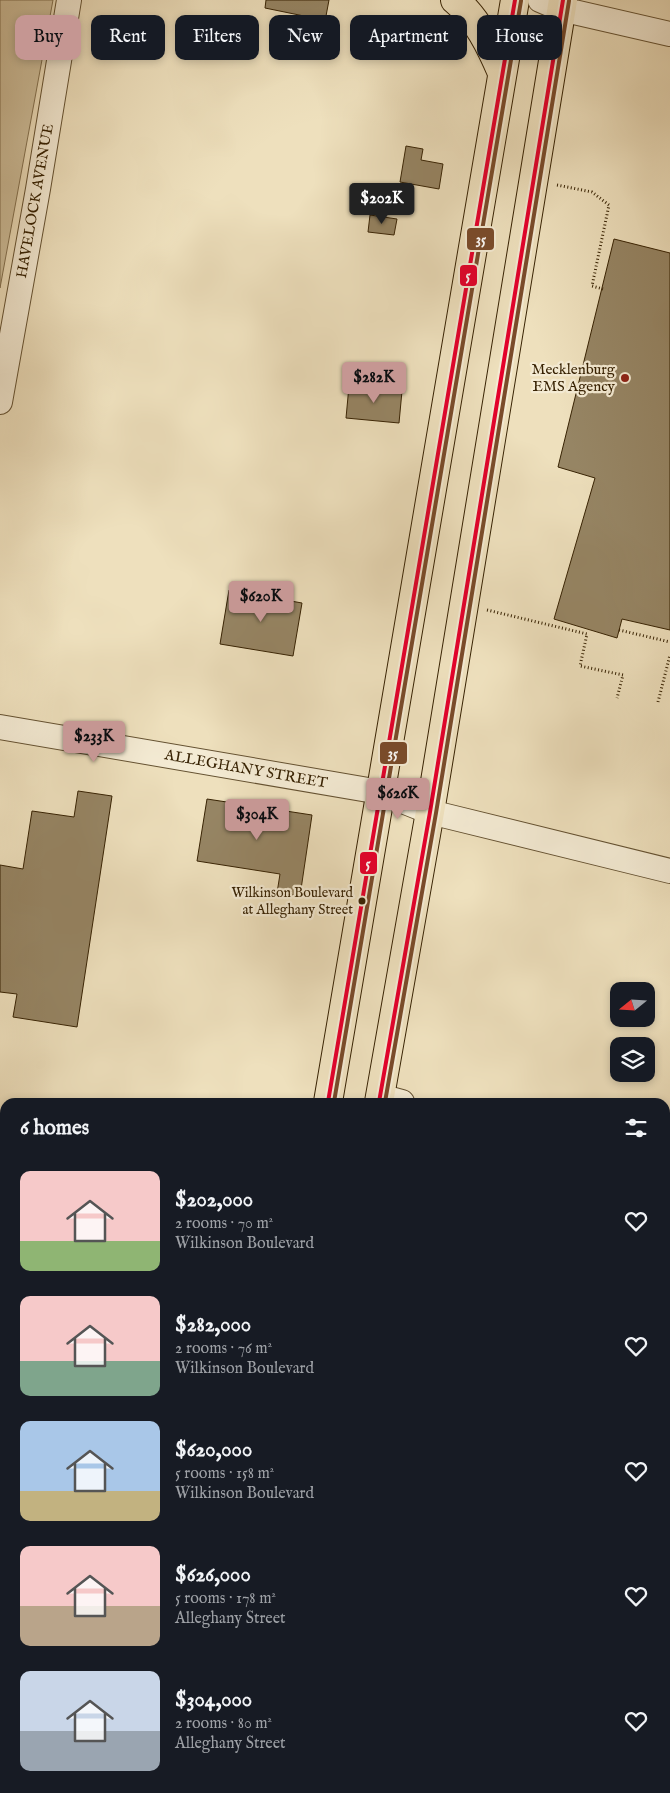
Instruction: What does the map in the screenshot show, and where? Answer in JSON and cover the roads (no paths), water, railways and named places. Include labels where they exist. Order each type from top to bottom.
[{"type":"main road","points":[[456,0],[465,8],[492,48],[502,73]]},
{"type":"main road","points":[[329,1098],[515,0]]},
{"type":"main road","points":[[387,1098],[555,3]]},
{"type":"street","name":"HAVELOCK AVENUE","points":[[0,402],[69,0]]},
{"type":"street","points":[[555,3],[670,34]]},
{"type":"street","name":"ALLEGHANY STREET","points":[[0,727],[380,792],[430,812],[670,871]]},
{"type":"place","name":"Mecklenburg EMS Agency","points":[[625,378]]},
{"type":"place","name":"Wilkinson Boulevard at Alleghany Street","points":[[362,901]]}]
